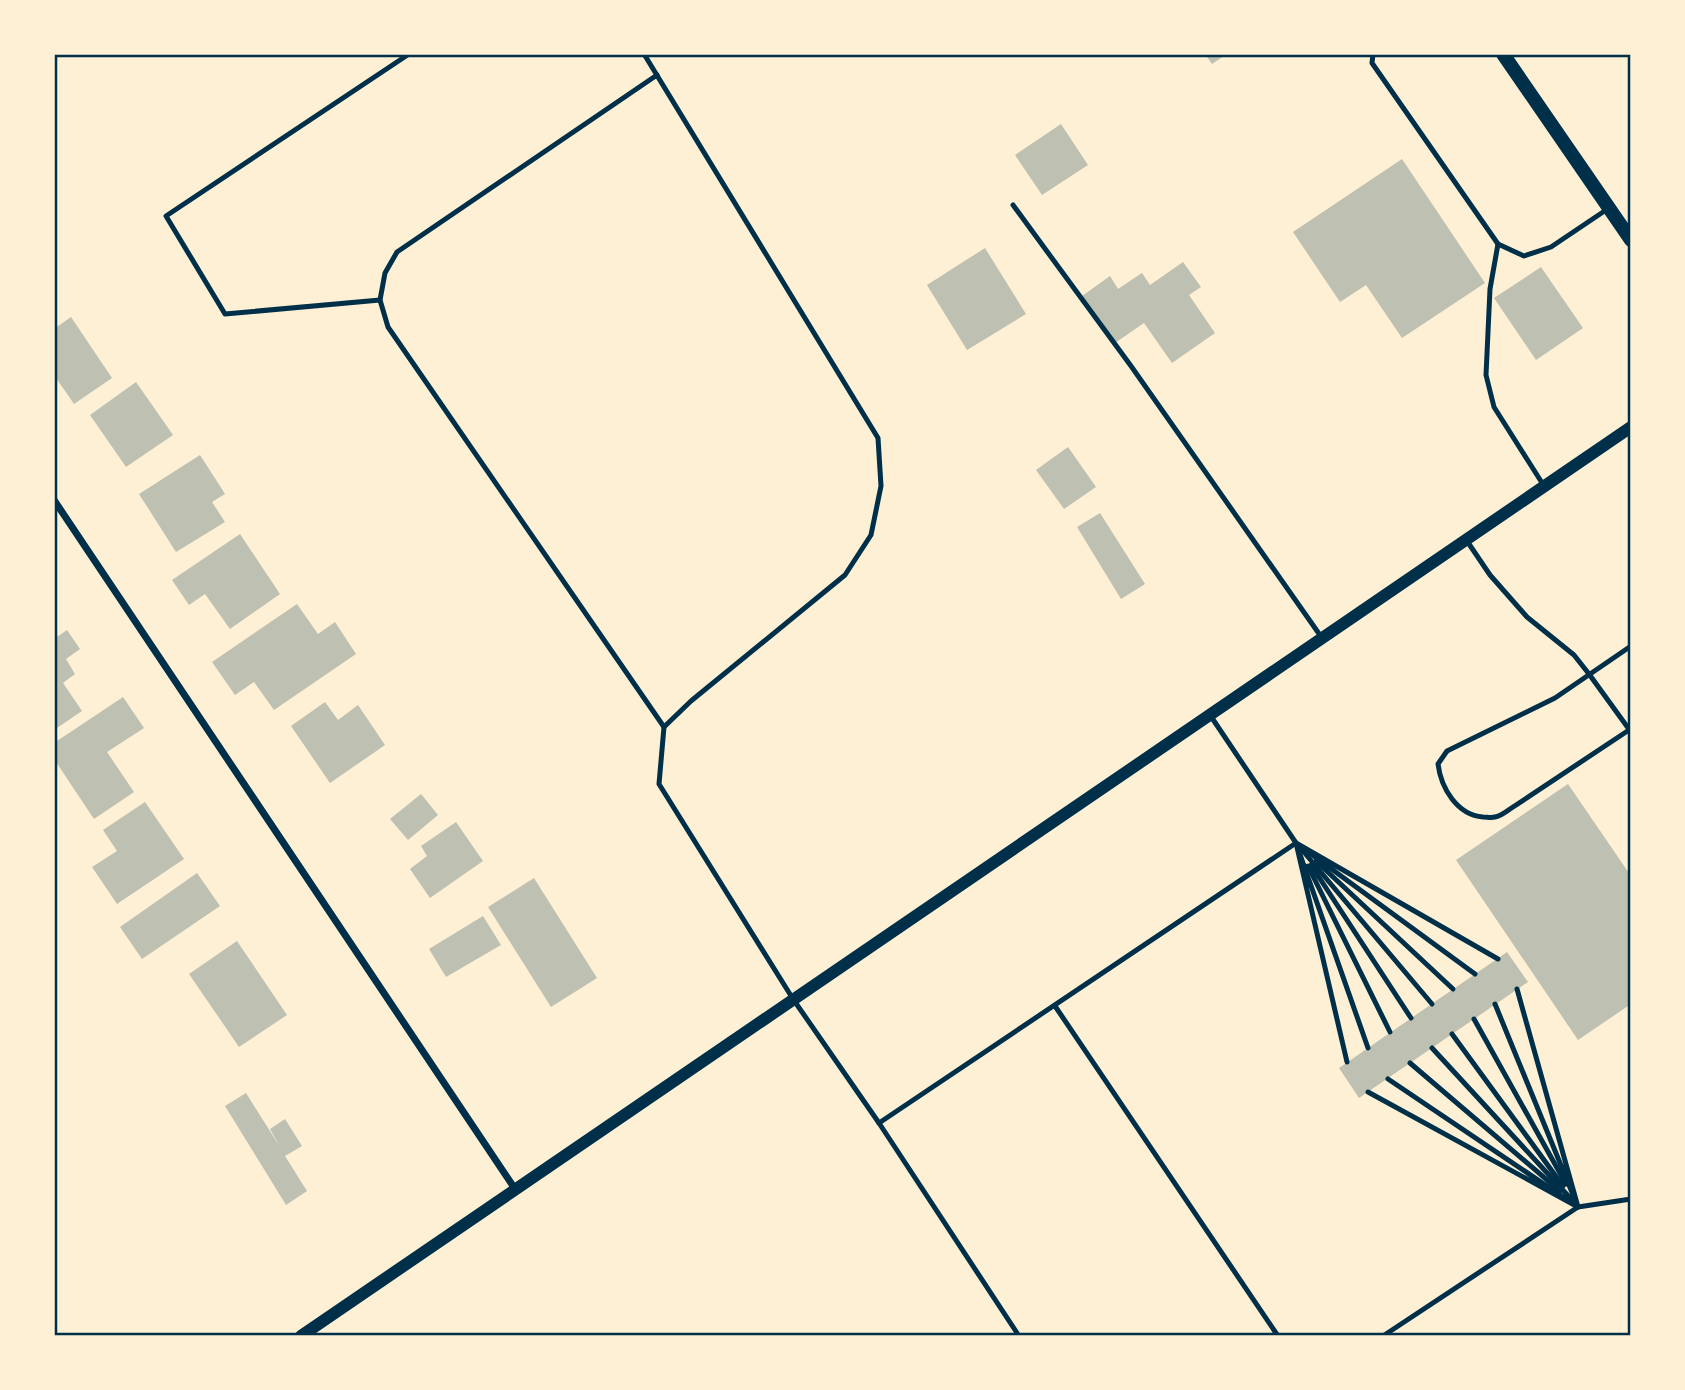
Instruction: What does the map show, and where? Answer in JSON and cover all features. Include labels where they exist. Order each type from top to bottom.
[{"type":"main road","points":[[1503,54],[1631,240]]},
{"type":"street","points":[[301,1336],[1631,427]]},
{"type":"street","points":[[54,500],[515,1189]]},
{"type":"lane","points":[[380,299],[225,314],[166,216],[409,54]]},
{"type":"lane","points":[[644,54],[878,438],[881,486],[871,535],[845,575],[691,701],[664,727]]},
{"type":"lane","points":[[1373,54],[1372,63],[1498,244],[1524,256],[1552,247],[1609,208]]},
{"type":"lane","points":[[657,75],[397,251],[385,273],[380,299],[388,327],[664,727],[659,784],[793,999],[879,1123],[1019,1336]]},
{"type":"lane","points":[[1013,205],[1131,366],[1322,638]]},
{"type":"lane","points":[[1498,244],[1490,289],[1486,375],[1494,407],[1544,486]]},
{"type":"lane","points":[[1466,539],[1490,575],[1527,617],[1574,655],[1589,674],[1630,731],[1495,817],[1477,817],[1462,810],[1440,779],[1438,764],[1447,751],[1555,698],[1589,674],[1631,646]]},
{"type":"lane","points":[[1210,715],[1411,1018]]},
{"type":"lane","points":[[1296,843],[1497,959]]},
{"type":"lane","points":[[1296,843],[1475,974]]},
{"type":"lane","points":[[1296,843],[1453,989]]},
{"type":"lane","points":[[1296,843],[1432,1004]]},
{"type":"lane","points":[[879,1123],[1296,843]]},
{"type":"lane","points":[[1296,843],[1390,1032]]},
{"type":"lane","points":[[1296,843],[1368,1048]]},
{"type":"lane","points":[[1296,843],[1348,1062]]},
{"type":"lane","points":[[1517,989],[1578,1207]]},
{"type":"lane","points":[[1495,1004],[1578,1207]]},
{"type":"lane","points":[[1055,1006],[1278,1336]]},
{"type":"lane","points":[[1474,1019],[1578,1207]]},
{"type":"lane","points":[[1452,1034],[1578,1207]]},
{"type":"lane","points":[[1432,1048],[1578,1207]]},
{"type":"lane","points":[[1410,1063],[1578,1207]]},
{"type":"lane","points":[[1388,1079],[1578,1207]]},
{"type":"lane","points":[[1368,1092],[1578,1207]]},
{"type":"lane","points":[[1383,1336],[1578,1207],[1631,1199]]},
{"type":"building","points":[[1205,54],[1227,54],[1212,64]]},
{"type":"building","points":[[1061,124],[1088,165],[1042,195],[1015,155]]},
{"type":"building","points":[[1402,159],[1485,283],[1402,338],[1366,285],[1340,302],[1293,232]]},
{"type":"building","points":[[985,248],[1026,314],[967,350],[927,285]]},
{"type":"building","points":[[1183,262],[1201,287],[1189,295],[1215,333],[1172,363],[1144,323],[1115,343],[1082,296],[1110,276],[1118,289],[1142,273],[1150,285]]},
{"type":"building","points":[[1541,267],[1583,328],[1536,360],[1494,298]]},
{"type":"building","points":[[71,317],[112,378],[74,404],[54,375],[54,329]]},
{"type":"building","points":[[136,382],[173,435],[126,467],[90,415]]},
{"type":"building","points":[[1068,447],[1096,487],[1064,509],[1036,470]]},
{"type":"building","points":[[200,455],[225,494],[212,502],[225,522],[176,552],[139,494]]},
{"type":"building","points":[[1100,513],[1145,584],[1121,599],[1077,527]]},
{"type":"building","points":[[240,534],[280,594],[230,629],[205,594],[189,605],[172,580]]},
{"type":"building","points":[[297,604],[318,634],[335,622],[356,654],[274,710],[254,682],[235,695],[212,662]]},
{"type":"building","points":[[67,630],[80,649],[66,659],[75,674],[63,683],[82,711],[54,730],[54,639]]},
{"type":"building","points":[[123,697],[144,728],[107,752],[134,792],[94,819],[54,759],[54,743]]},
{"type":"building","points":[[325,702],[338,720],[358,705],[385,745],[330,783],[291,726]]},
{"type":"building","points":[[1568,784],[1631,876],[1631,1004],[1578,1040],[1456,860]]},
{"type":"building","points":[[421,794],[438,815],[408,840],[390,819]]},
{"type":"building","points":[[145,802],[184,859],[117,904],[92,867],[117,851],[103,830]]},
{"type":"building","points":[[456,822],[483,861],[430,898],[410,869],[427,856],[421,846]]},
{"type":"building","points":[[197,873],[220,906],[142,959],[120,927]]},
{"type":"building","points":[[534,878],[597,978],[551,1007],[488,907]]},
{"type":"building","points":[[483,916],[501,945],[446,977],[429,949]]},
{"type":"building","points":[[237,941],[287,1015],[239,1047],[189,974]]},
{"type":"building","points":[[1507,952],[1528,982],[1359,1098],[1339,1068]]},
{"type":"building","points":[[246,1093],[280,1147],[270,1129],[285,1119],[302,1146],[285,1156],[307,1191],[286,1205],[225,1106]]}]
